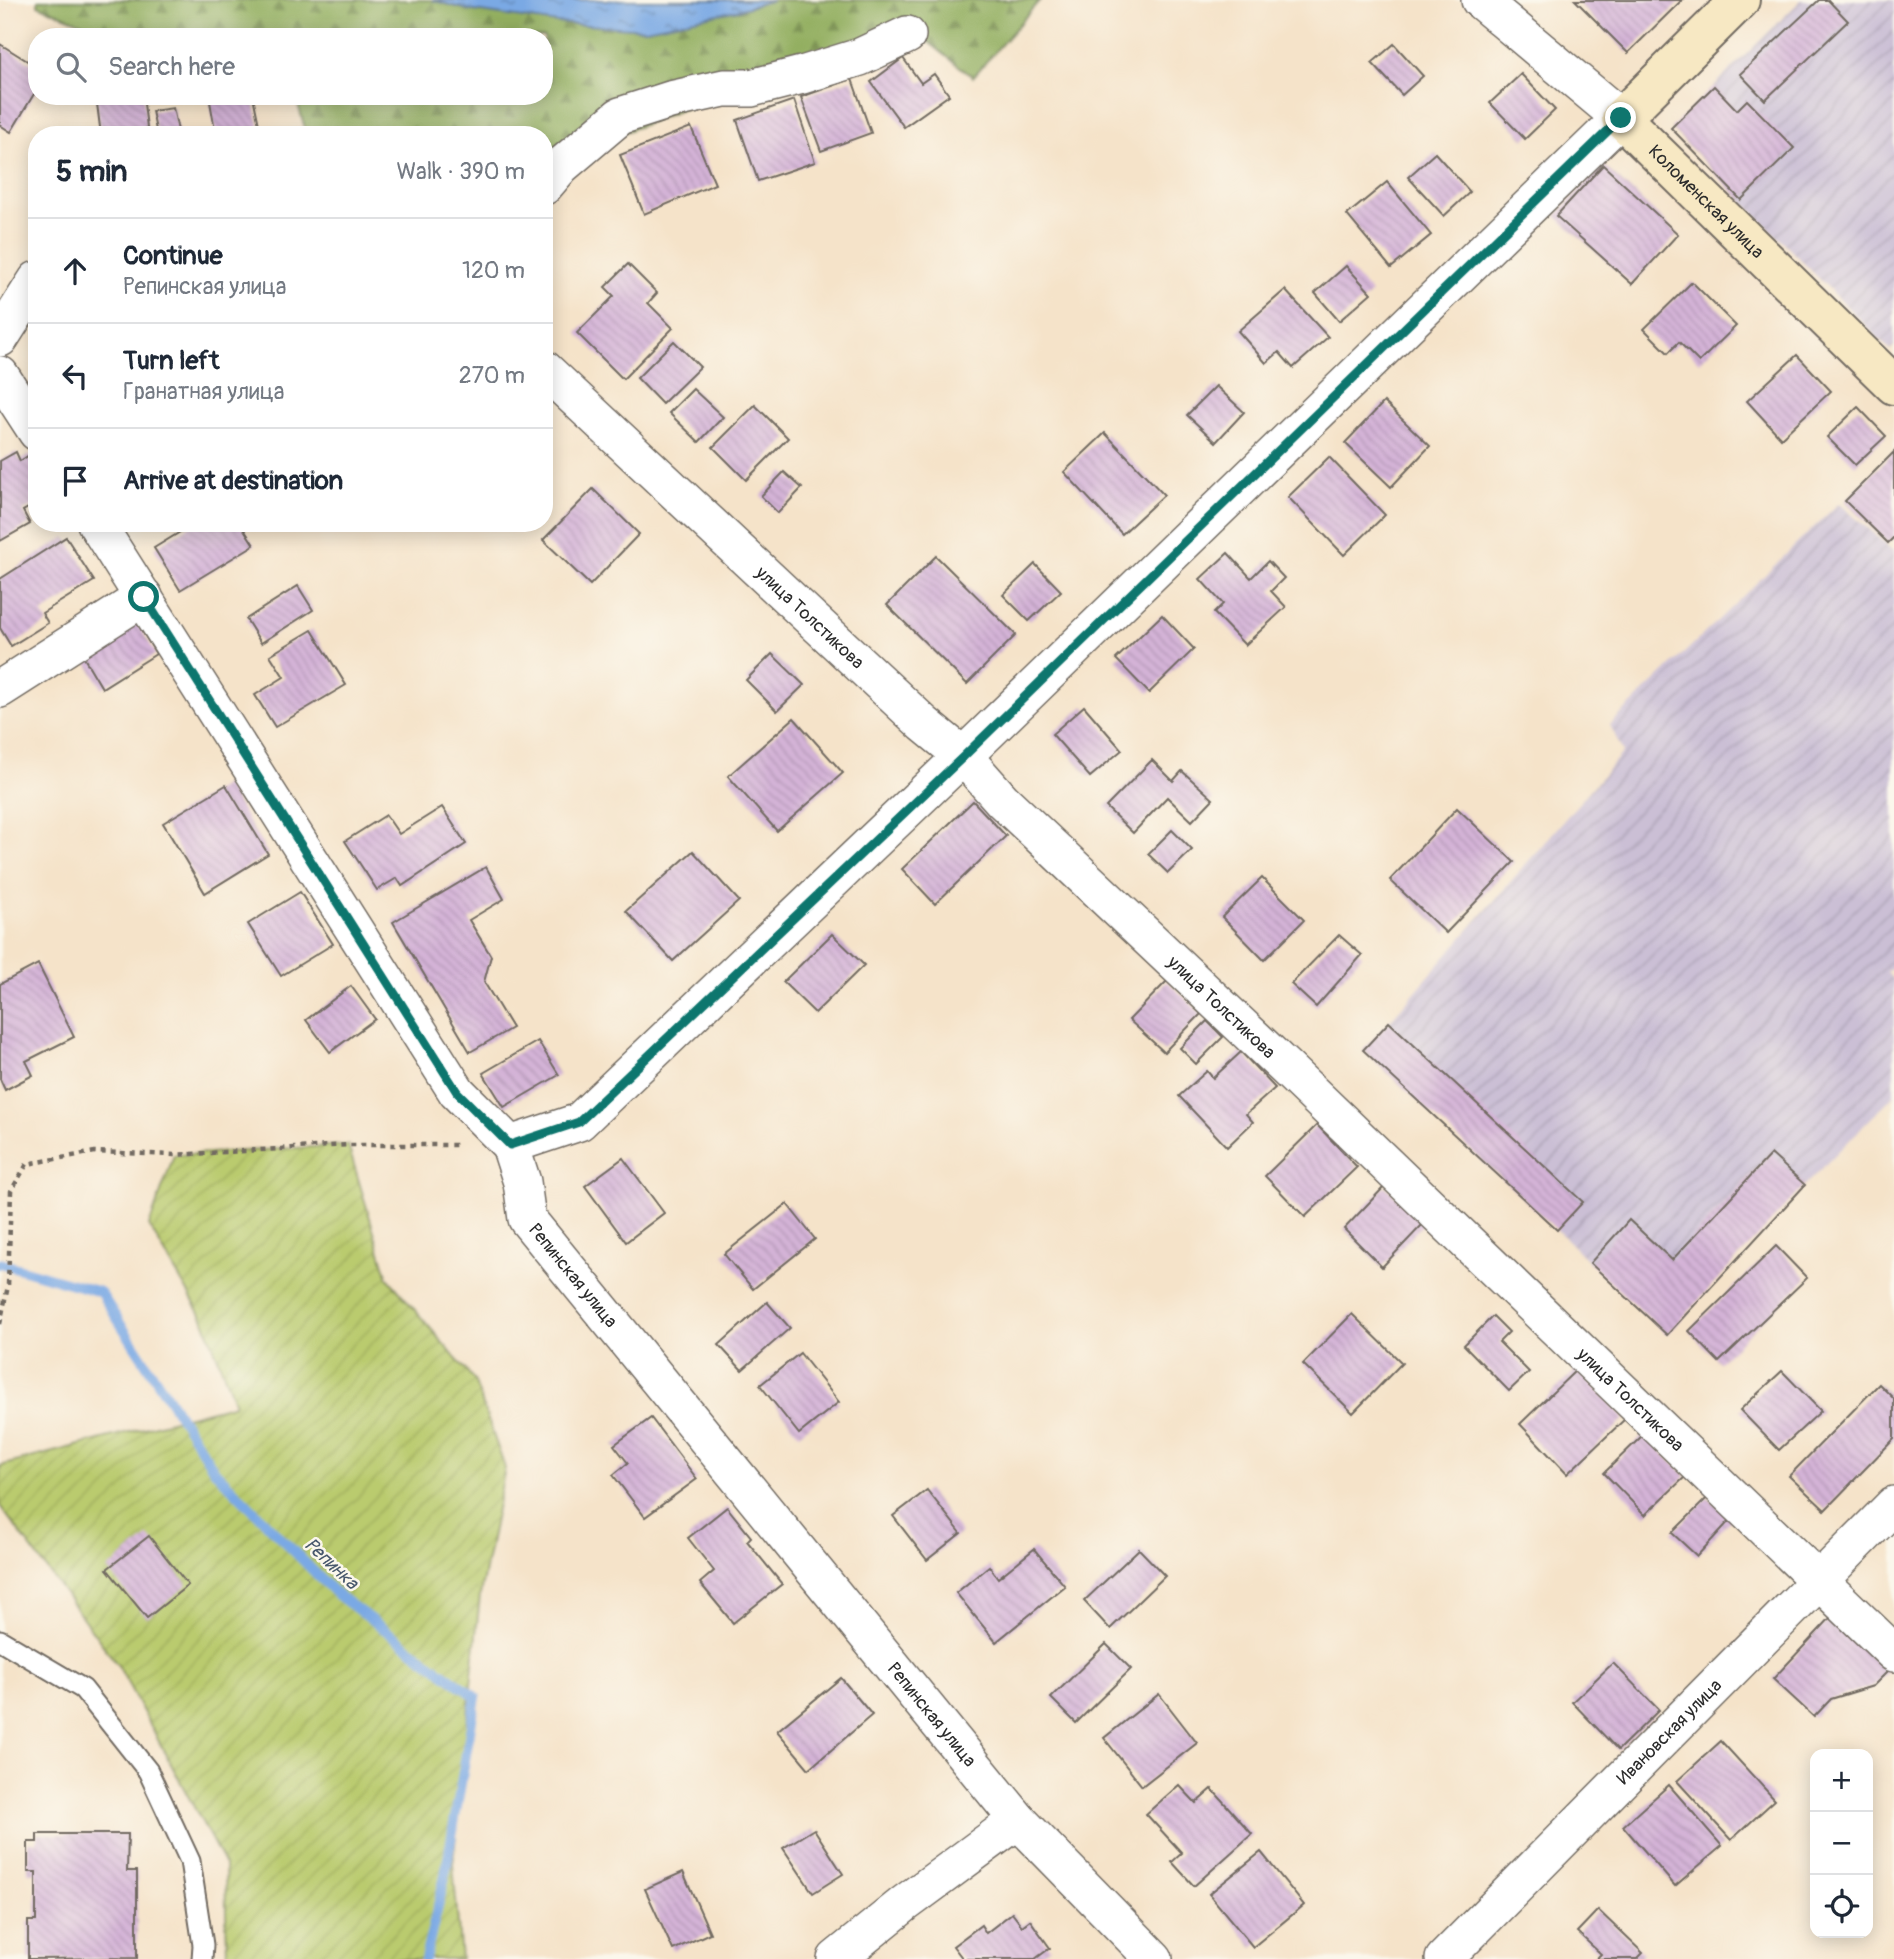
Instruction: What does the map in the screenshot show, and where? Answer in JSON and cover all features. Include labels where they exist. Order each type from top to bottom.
[{"type":"main road","points":[[1621,118],[1740,0]]},
{"type":"main road","name":"Коломенская улица","points":[[1621,118],[1894,385]]},
{"type":"street","name":"Коломенская улица","points":[[1480,0],[1621,118]]},
{"type":"street","points":[[553,175],[620,116],[670,100],[724,88],[751,88],[802,75],[860,57],[907,35]]},
{"type":"street","points":[[510,1145],[579,1122],[963,757],[1621,118]]},
{"type":"street","points":[[0,338],[28,294]]},
{"type":"street","points":[[0,375],[28,418]]},
{"type":"street","name":"улица Толстикова","points":[[553,377],[924,724],[963,757],[1002,800],[1286,1068],[1894,1653]]},
{"type":"street","name":"Репинская улица","points":[[102,532],[457,1092],[510,1145],[522,1182],[527,1219],[1018,1820],[1154,1959]]},
{"type":"street","points":[[0,689],[144,597]]},
{"type":"street","name":"Ивановская улица","points":[[1444,1959],[1894,1505]]},
{"type":"street","points":[[836,1959],[904,1904],[1018,1820]]},
{"type":"lane","points":[[0,1640],[83,1689],[148,1771],[190,1861],[203,1945],[202,1959]]},
{"type":"path","points":[[0,1324],[8,1286],[10,1191],[27,1164],[95,1152],[174,1155],[348,1145],[510,1145]]},
{"type":"shaded area","points":[[1801,0],[1819,0],[1741,74],[1764,99],[1848,21],[1828,0],[1894,0],[1894,346],[1890,350],[1741,200],[1794,148],[1747,101],[1737,110],[1714,86]]},
{"type":"shaded area","points":[[1839,503],[1894,549],[1894,966],[1887,973],[1894,980],[1894,1095],[1805,1185],[1770,1154],[1672,1260],[1629,1220],[1590,1263],[1557,1230],[1582,1202],[1389,1022],[1623,752],[1610,725]]},
{"type":"green space","points":[[38,0],[432,0],[469,10],[738,10],[773,0],[1040,0],[973,77],[922,37],[838,48],[553,160],[553,126],[304,126],[298,105],[553,105],[553,28],[94,28],[38,5]]},
{"type":"green space","points":[[348,1145],[388,1278],[474,1380],[505,1468],[480,1595],[453,1864],[461,1959],[227,1959],[225,1865],[119,1667],[0,1506],[0,1466],[235,1404],[203,1318],[149,1226],[174,1155]]},
{"type":"water","points":[[432,0],[773,0],[646,29],[557,23],[468,10]]},
{"type":"building","points":[[1575,0],[1682,0],[1628,53]]},
{"type":"building","points":[[1819,0],[1828,0],[1848,21],[1765,100],[1740,74]]},
{"type":"building","points":[[0,44],[28,61],[28,104],[11,132],[0,125]]},
{"type":"building","points":[[1394,44],[1423,76],[1402,95],[1372,63]]},
{"type":"building","points":[[903,58],[921,83],[934,74],[949,95],[904,127],[871,82]]},
{"type":"building","points":[[1521,74],[1555,110],[1525,139],[1490,103]]},
{"type":"building","points":[[852,79],[871,133],[821,151],[801,97]]},
{"type":"building","points":[[1714,86],[1737,110],[1747,100],[1794,148],[1741,200],[1671,128]]},
{"type":"building","points":[[794,100],[815,162],[758,181],[737,120]]},
{"type":"building","points":[[97,105],[144,105],[147,126],[100,126]]},
{"type":"building","points":[[211,105],[255,105],[259,126],[214,126]]},
{"type":"building","points":[[173,108],[177,126],[155,126],[152,111]]},
{"type":"building","points":[[691,127],[715,184],[644,214],[620,155]]},
{"type":"building","points":[[1435,153],[1470,192],[1444,216],[1408,177]]},
{"type":"building","points":[[1603,165],[1678,234],[1632,284],[1556,216]]},
{"type":"building","points":[[1387,182],[1431,235],[1391,268],[1347,215]]},
{"type":"building","points":[[628,264],[657,293],[648,303],[673,328],[623,379],[577,333],[614,296],[605,287]]},
{"type":"building","points":[[1346,266],[1371,293],[1339,321],[1315,293]]},
{"type":"building","points":[[1692,282],[1736,326],[1699,362],[1679,342],[1668,353],[1644,329]]},
{"type":"building","points":[[1285,290],[1328,337],[1293,368],[1279,352],[1266,363],[1238,331]]},
{"type":"building","points":[[674,341],[700,367],[662,404],[637,378]]},
{"type":"building","points":[[1797,355],[1831,391],[1781,438],[1747,401]]},
{"type":"building","points":[[1216,386],[1244,412],[1216,442],[1187,415]]},
{"type":"building","points":[[693,389],[723,417],[699,442],[669,413]]},
{"type":"building","points":[[1384,402],[1430,446],[1391,487],[1345,443]]},
{"type":"building","points":[[755,405],[788,438],[746,480],[713,447]]},
{"type":"building","points":[[1858,407],[1886,436],[1855,465],[1827,437]]},
{"type":"building","points":[[1105,433],[1164,495],[1122,534],[1064,472]]},
{"type":"building","points":[[16,452],[20,461],[28,456],[28,508],[23,511],[28,525],[0,541],[0,461]]},
{"type":"building","points":[[1894,452],[1894,537],[1888,543],[1845,501]]},
{"type":"building","points":[[1329,457],[1385,515],[1344,555],[1288,497]]},
{"type":"building","points":[[784,472],[802,488],[778,513],[761,496]]},
{"type":"building","points":[[593,489],[639,534],[590,585],[543,540]]},
{"type":"building","points":[[180,532],[246,532],[254,545],[180,590],[154,548]]},
{"type":"building","points":[[66,537],[94,581],[42,613],[48,623],[11,646],[0,628],[0,579]]},
{"type":"building","points":[[1228,553],[1251,578],[1268,561],[1284,578],[1271,591],[1286,607],[1245,645],[1214,613],[1223,604],[1200,579]]},
{"type":"building","points":[[936,556],[1016,635],[967,684],[887,605]]},
{"type":"building","points":[[1035,564],[1061,591],[1029,621],[1003,595]]},
{"type":"building","points":[[298,586],[313,610],[261,643],[246,619]]},
{"type":"building","points":[[1162,615],[1194,649],[1149,693],[1116,659]]},
{"type":"building","points":[[137,623],[156,654],[102,688],[83,656]]},
{"type":"building","points":[[312,630],[346,685],[275,727],[255,695],[284,677],[270,655]]},
{"type":"building","points":[[772,654],[804,685],[777,711],[746,680]]},
{"type":"building","points":[[1084,706],[1122,750],[1090,777],[1052,734]]},
{"type":"building","points":[[794,718],[843,773],[777,831],[728,776]]},
{"type":"building","points":[[1152,760],[1173,781],[1182,771],[1213,799],[1192,821],[1167,797],[1133,833],[1106,807]]},
{"type":"building","points":[[226,785],[268,854],[205,893],[163,823]]},
{"type":"building","points":[[973,801],[1006,836],[935,904],[902,869]]},
{"type":"building","points":[[442,807],[466,844],[402,886],[397,878],[377,890],[345,841],[386,815],[399,834]]},
{"type":"building","points":[[1457,808],[1514,862],[1446,933],[1390,880]]},
{"type":"building","points":[[1172,830],[1192,850],[1168,873],[1148,854]]},
{"type":"building","points":[[693,851],[739,901],[673,961],[626,911]]},
{"type":"building","points":[[486,867],[504,899],[469,920],[491,956],[484,982],[512,1028],[470,1052],[393,922]]},
{"type":"building","points":[[1262,878],[1304,920],[1264,960],[1222,917]]},
{"type":"building","points":[[300,892],[333,944],[281,976],[248,924]]},
{"type":"building","points":[[832,934],[864,965],[815,1013],[783,982]]},
{"type":"building","points":[[1339,935],[1362,955],[1316,1007],[1291,984]]},
{"type":"building","points":[[38,964],[74,1037],[26,1061],[33,1075],[5,1090],[0,1079],[0,984]]},
{"type":"building","points":[[1167,981],[1201,1014],[1164,1052],[1129,1020]]},
{"type":"building","points":[[351,986],[375,1019],[330,1052],[306,1020]]},
{"type":"building","points":[[1207,1021],[1223,1037],[1196,1064],[1180,1048]]},
{"type":"building","points":[[1389,1022],[1583,1202],[1557,1230],[1363,1050]]},
{"type":"building","points":[[538,1041],[559,1075],[504,1107],[483,1073]]},
{"type":"building","points":[[1241,1052],[1275,1088],[1246,1114],[1253,1122],[1227,1147],[1179,1096],[1207,1071],[1213,1078]]},
{"type":"building","points":[[1317,1125],[1357,1167],[1305,1217],[1265,1176]]},
{"type":"building","points":[[1771,1154],[1805,1185],[1667,1335],[1590,1263],[1629,1220],[1672,1260]]},
{"type":"building","points":[[623,1158],[664,1213],[626,1242],[585,1186]]},
{"type":"building","points":[[1385,1186],[1424,1223],[1382,1267],[1344,1229]]},
{"type":"building","points":[[787,1204],[815,1239],[753,1289],[724,1254]]},
{"type":"building","points":[[1776,1246],[1807,1278],[1719,1362],[1689,1331]]},
{"type":"building","points":[[767,1302],[790,1328],[742,1370],[719,1345]]},
{"type":"building","points":[[1352,1314],[1402,1363],[1353,1413],[1303,1364]]},
{"type":"building","points":[[1493,1316],[1509,1332],[1499,1342],[1529,1372],[1509,1391],[1464,1345]]},
{"type":"building","points":[[800,1353],[839,1402],[799,1434],[760,1385]]},
{"type":"building","points":[[1577,1369],[1625,1419],[1567,1474],[1520,1424]]},
{"type":"building","points":[[1782,1371],[1821,1411],[1779,1450],[1740,1410]]},
{"type":"building","points":[[1879,1384],[1894,1399],[1894,1439],[1825,1510],[1789,1476]]},
{"type":"building","points":[[651,1418],[697,1479],[645,1517],[613,1475],[628,1463],[614,1445]]},
{"type":"building","points":[[1644,1434],[1686,1476],[1645,1515],[1604,1473]]},
{"type":"building","points":[[927,1490],[961,1533],[927,1560],[893,1516]]},
{"type":"building","points":[[1708,1497],[1732,1518],[1697,1556],[1672,1533]]},
{"type":"building","points":[[727,1507],[751,1537],[747,1541],[782,1584],[733,1623],[700,1583],[714,1571],[688,1538]]},
{"type":"building","points":[[149,1536],[188,1585],[147,1618],[107,1569]]},
{"type":"building","points":[[1034,1549],[1065,1586],[996,1642],[956,1593],[989,1566],[998,1578]]},
{"type":"building","points":[[1139,1549],[1165,1576],[1110,1629],[1084,1601]]},
{"type":"building","points":[[1834,1614],[1891,1668],[1873,1686],[1831,1699],[1814,1717],[1773,1679]]},
{"type":"building","points":[[1106,1644],[1131,1669],[1076,1723],[1051,1698]]},
{"type":"building","points":[[1613,1663],[1659,1710],[1618,1750],[1572,1702]]},
{"type":"building","points":[[841,1678],[872,1715],[809,1769],[777,1731]]},
{"type":"building","points":[[1159,1694],[1197,1743],[1142,1786],[1104,1738]]},
{"type":"building","points":[[1721,1741],[1775,1800],[1731,1840],[1677,1781]]},
{"type":"building","points":[[1179,1785],[1196,1803],[1212,1789],[1252,1834],[1194,1886],[1172,1862],[1182,1853],[1146,1814]]},
{"type":"building","points":[[1669,1785],[1722,1846],[1675,1886],[1623,1826]]},
{"type":"building","points":[[814,1829],[843,1874],[813,1893],[783,1848]]},
{"type":"building","points":[[37,1834],[128,1834],[127,1871],[137,1871],[137,1958],[28,1959],[28,1921],[36,1921],[36,1872],[28,1872],[28,1842],[37,1842]]},
{"type":"building","points":[[1261,1852],[1304,1905],[1253,1947],[1209,1894]]},
{"type":"building","points":[[683,1872],[710,1933],[673,1950],[645,1889]]},
{"type":"building","points":[[1598,1910],[1643,1953],[1637,1959],[1596,1959],[1601,1954],[1577,1932]]},
{"type":"building","points":[[1012,1913],[1022,1926],[1030,1920],[1050,1948],[1035,1959],[963,1959],[953,1946],[981,1925],[986,1933]]},
{"type":"waterway","name":"Репинка","points":[[0,1263],[100,1292],[215,1471],[335,1593],[476,1697],[444,1881],[425,1959]]},
{"type":"route","points":[[144,597],[457,1092],[510,1145],[579,1122],[963,757],[1621,118]]}]
